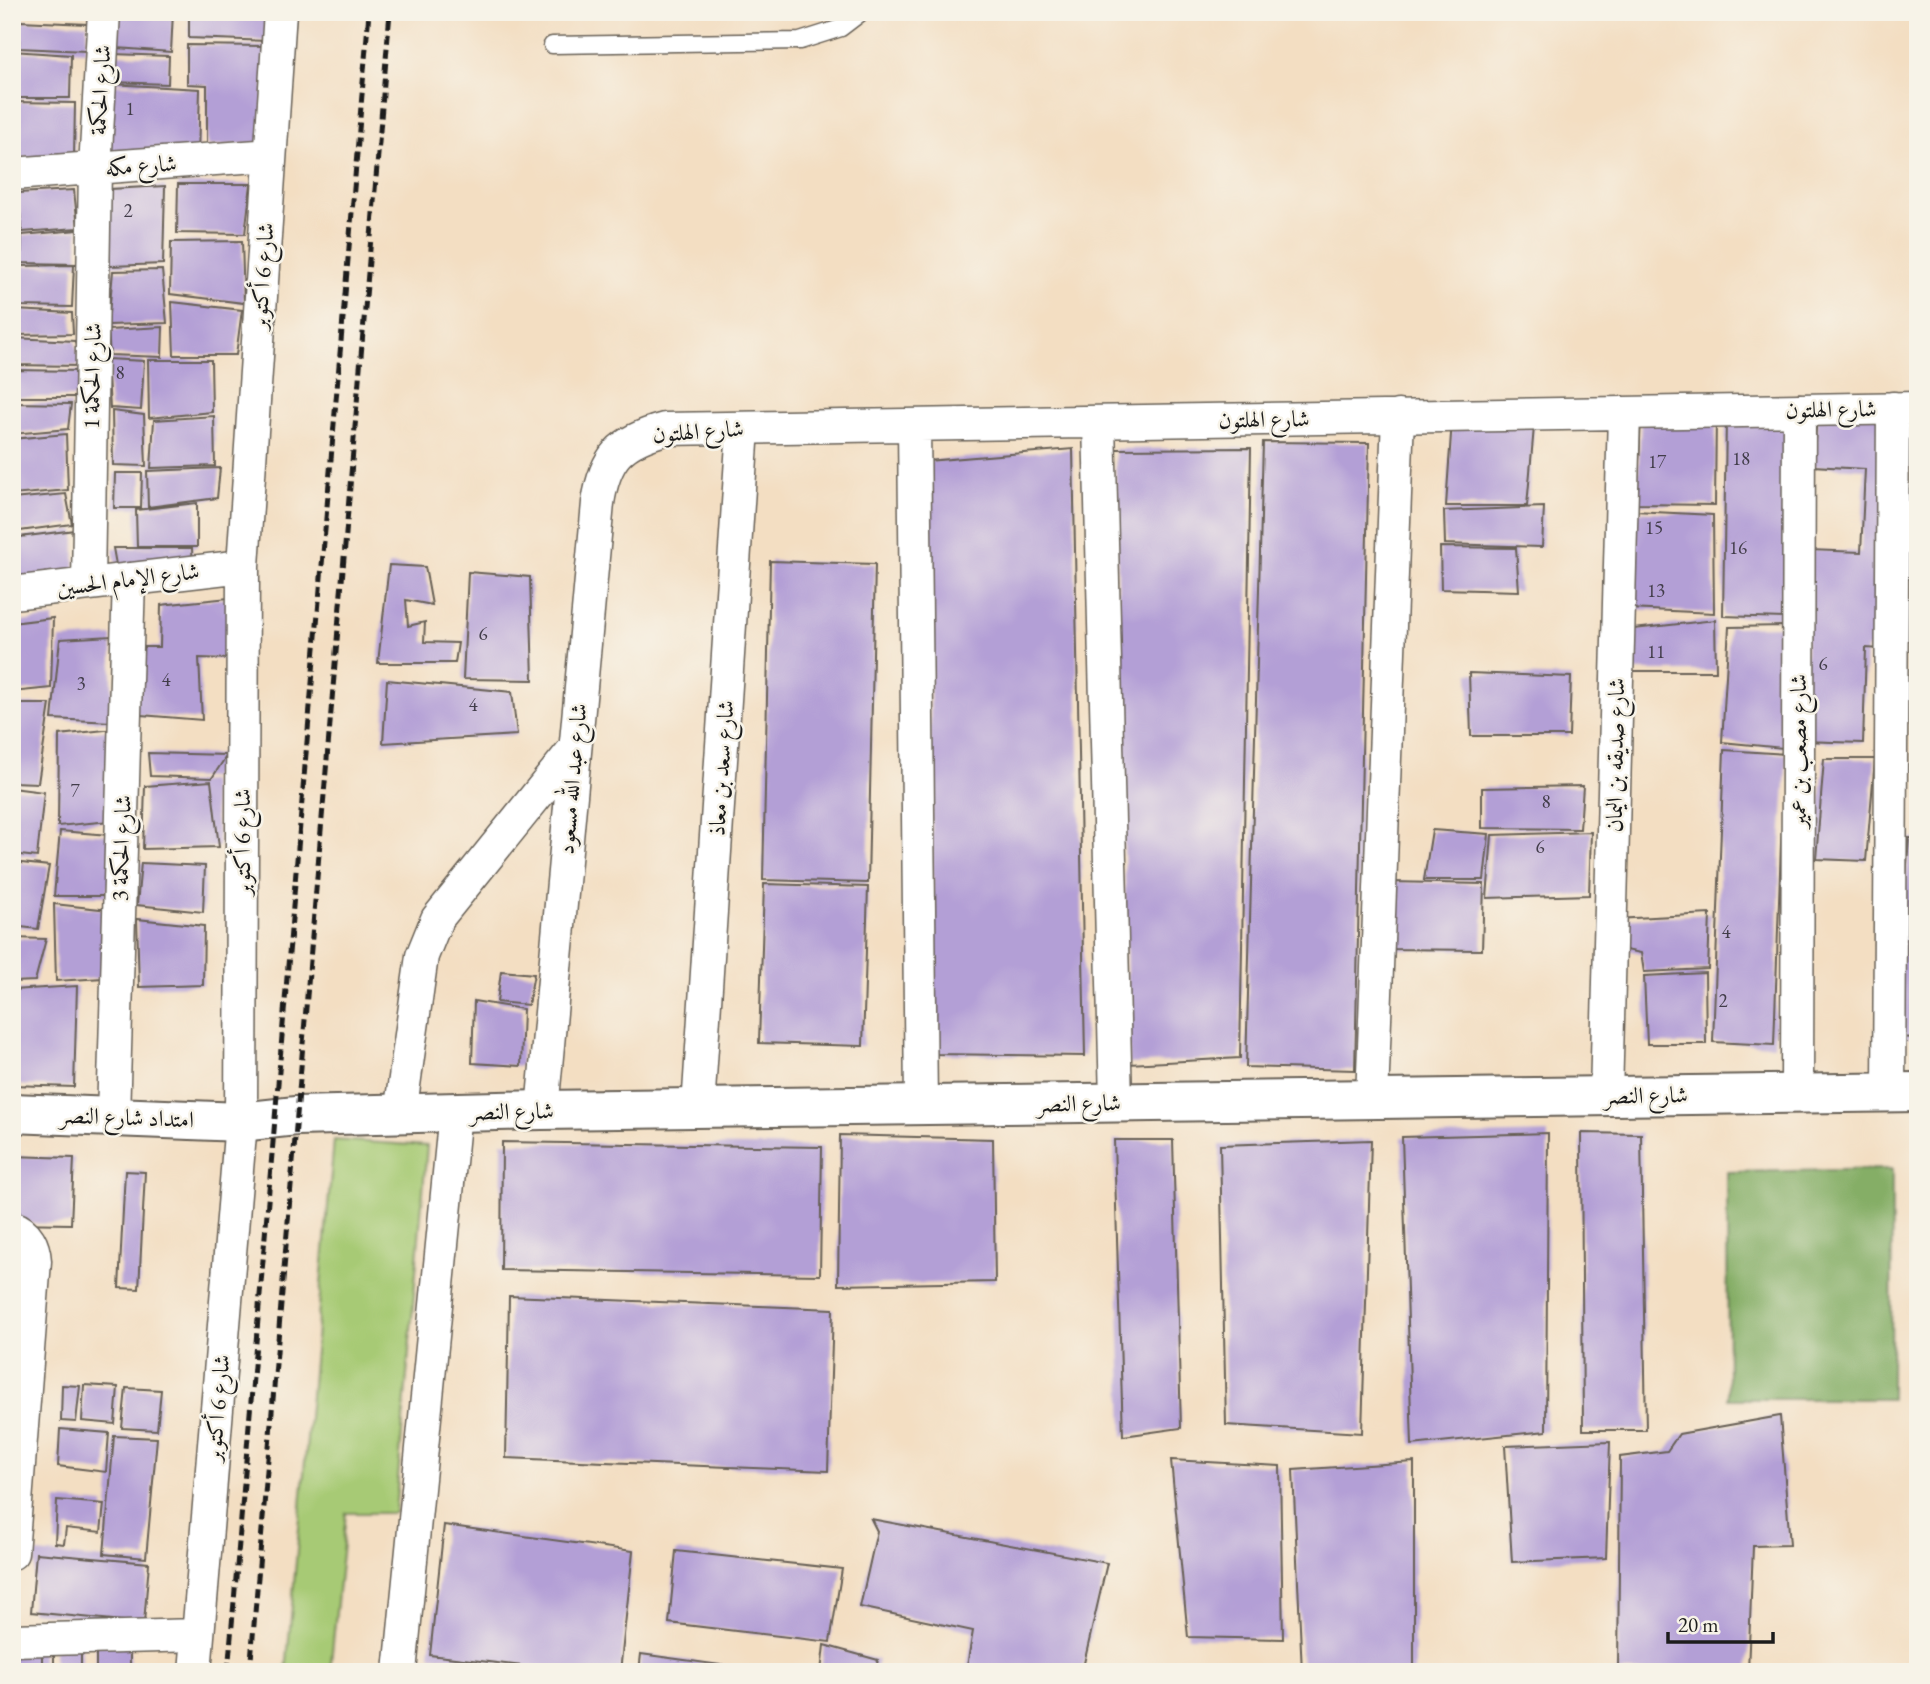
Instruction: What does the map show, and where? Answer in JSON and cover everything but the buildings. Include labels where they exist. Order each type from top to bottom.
[{"type":"street","name":"شارع الحكمة","points":[[95,169],[104,12]]},
{"type":"street","name":"شارع 6 أكتوبر","points":[[195,1672],[241,1122],[243,566],[281,12]]},
{"type":"street","name":"شارع مكه","points":[[12,174],[270,155]]},
{"type":"street","name":"شارع الحكمة 1","points":[[88,584],[95,169]]},
{"type":"street","name":"شارع الهلتون","points":[[617,452],[639,436],[665,429],[1905,408]]},
{"type":"street","points":[[1903,1092],[1905,408]]},
{"type":"street","name":"شارع مصعب بن عمير","points":[[1797,1093],[1799,410]]},
{"type":"street","name":"شارع صديقه بن اليمان","points":[[1606,1096],[1624,413]]},
{"type":"street","points":[[1372,1099],[1398,416]]},
{"type":"street","points":[[1099,422],[1116,1102]]},
{"type":"street","points":[[914,425],[921,1105]]},
{"type":"street","name":"شارع سعد بن معاذ","points":[[698,1108],[743,428]]},
{"type":"street","name":"شارع عبد الله مسعود","points":[[542,1110],[598,503],[602,476],[617,452]]},
{"type":"street","name":"شارع الإمام الحسين","points":[[12,593],[243,566]]},
{"type":"street","name":"شارع الحكمة 3","points":[[113,1117],[128,579]]},
{"type":"street","points":[[400,1114],[422,956],[437,919],[575,748]]},
{"type":"street","name":"شارع النصر","points":[[241,1122],[296,1116],[542,1110],[1903,1092]]},
{"type":"street","points":[[400,1672],[455,1112]]},
{"type":"street","name":"امتداد شارع النصر","points":[[12,1113],[241,1122]]},
{"type":"street","points":[[12,1227],[19,1229],[31,1243],[35,1261],[12,1553]]},
{"type":"street","points":[[12,1640],[198,1635]]},
{"type":"lane","points":[[552,45],[800,41],[841,28],[862,12]]},
{"type":"green space","points":[[334,1140],[427,1146],[395,1513],[346,1513],[330,1672],[286,1672]]},
{"type":"green space","points":[[1892,1169],[1891,1399],[1728,1399],[1727,1172]]},
{"type":"railway","points":[[228,1672],[369,12]]},
{"type":"railway","points":[[250,1672],[390,12]]}]
